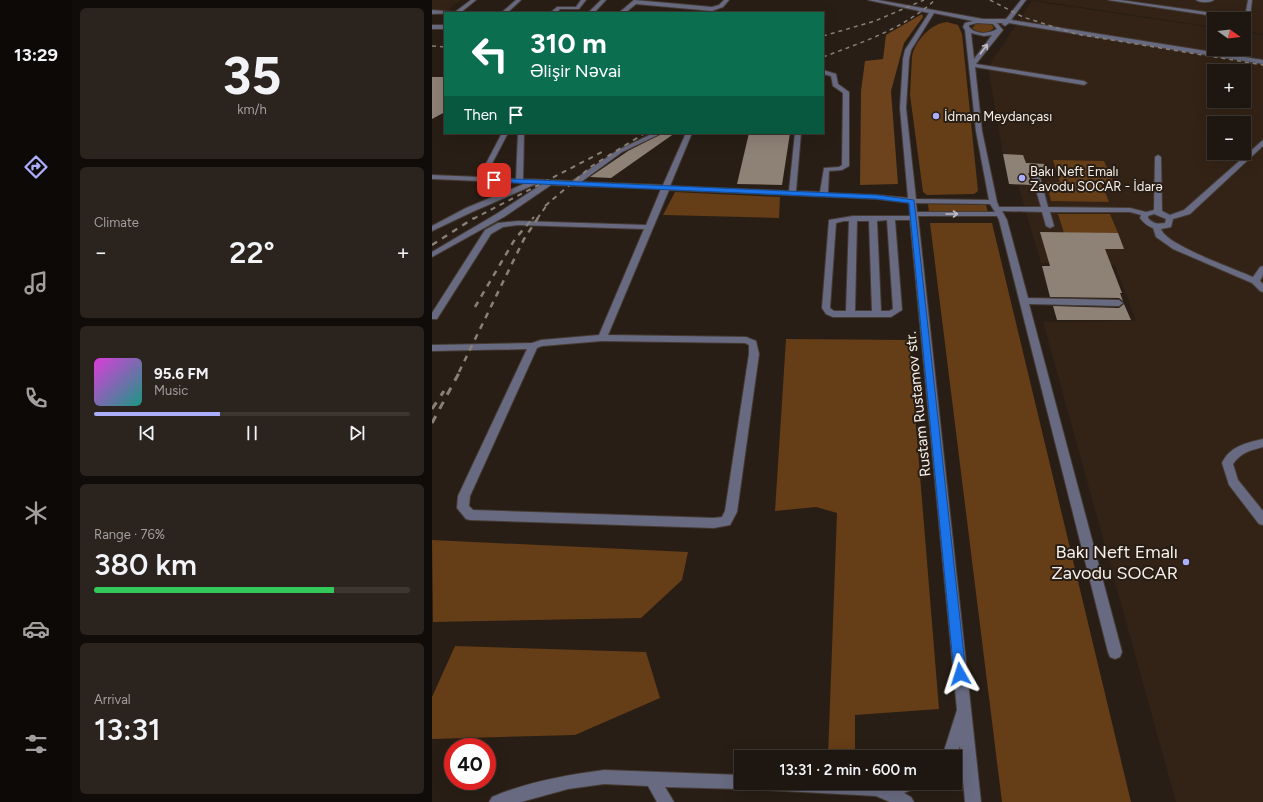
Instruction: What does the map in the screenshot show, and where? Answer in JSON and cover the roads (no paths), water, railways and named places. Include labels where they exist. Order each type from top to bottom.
[{"type":"street","points":[[458,12],[474,0]]},
{"type":"street","points":[[505,12],[519,0]]},
{"type":"street","points":[[554,12],[559,8],[577,8],[584,0]]},
{"type":"street","points":[[592,12],[604,0]]},
{"type":"street","points":[[623,12],[636,1],[712,9],[721,6],[727,0]]},
{"type":"street","points":[[870,0],[895,2],[983,21],[998,25],[998,31]]},
{"type":"street","points":[[972,65],[1024,0]]},
{"type":"street","points":[[1110,0],[1189,9],[1215,10]]},
{"type":"street","points":[[1144,0],[1247,19],[1250,0]]},
{"type":"street","points":[[1198,0],[1212,0]]},
{"type":"street","name":"Rustam Rustamov str.","points":[[934,11],[912,42],[906,60],[903,108],[973,802]]},
{"type":"street","points":[[432,12],[444,13]]},
{"type":"street","points":[[1115,652],[1003,220],[997,208],[979,131],[968,30],[966,27],[967,24],[971,22],[1008,21],[1263,62]]},
{"type":"street","points":[[432,26],[442,27]]},
{"type":"street","points":[[968,30],[978,34],[998,31]]},
{"type":"street","points":[[972,65],[1084,83]]},
{"type":"street","points":[[824,72],[834,75],[835,85],[846,92],[844,166],[840,169],[826,169],[824,194]]},
{"type":"street","points":[[481,179],[504,134]]},
{"type":"street","points":[[519,181],[520,134]]},
{"type":"street","points":[[574,183],[620,151],[657,134]]},
{"type":"street","points":[[602,338],[689,134]]},
{"type":"street","points":[[792,193],[798,134]]},
{"type":"street","points":[[432,177],[824,194],[877,197],[997,208],[1130,210],[1147,214],[1158,212],[1169,218],[1187,212],[1263,142]]},
{"type":"street","points":[[1158,157],[1158,212]]},
{"type":"street","points":[[1036,177],[1050,226]]},
{"type":"street","points":[[432,229],[470,210],[536,182]]},
{"type":"street","points":[[432,255],[501,215],[550,182]]},
{"type":"street","points":[[891,218],[898,310],[891,314],[834,314],[829,312],[826,308],[830,224],[835,220],[853,218],[891,218],[997,208]]},
{"type":"street","points":[[1147,214],[1145,216],[1145,220],[1156,226],[1168,225],[1170,221],[1169,218]]},
{"type":"street","points":[[850,314],[853,218]]},
{"type":"street","points":[[874,218],[877,314]]},
{"type":"street","points":[[434,317],[488,232],[501,225],[509,223],[534,223],[648,227]]},
{"type":"street","points":[[1156,226],[1159,235],[1176,247],[1255,281],[1263,289]]},
{"type":"street","points":[[1255,281],[1263,268]]},
{"type":"street","points":[[1023,301],[1119,303]]},
{"type":"street","points":[[432,348],[533,346],[541,343],[602,338],[746,340],[753,343],[754,354],[731,512],[726,521],[714,523],[470,514],[464,508],[464,496],[533,346]]},
{"type":"street","points":[[1263,443],[1245,448],[1233,454],[1226,463],[1234,482],[1263,520]]},
{"type":"street","points":[[951,750],[958,731],[963,705]]},
{"type":"street","points":[[497,802],[535,790],[568,782],[604,778],[734,782]]},
{"type":"street","points":[[652,779],[666,802]]},
{"type":"street","points":[[879,790],[901,798],[906,802]]},
{"type":"railway","points":[[824,36],[875,21],[924,0]]},
{"type":"railway","points":[[824,57],[868,40],[896,27],[910,19],[935,0]]},
{"type":"railway","points":[[990,0],[1023,17],[1076,34],[1263,65]]},
{"type":"railway","points":[[432,46],[444,47]]},
{"type":"railway","points":[[548,203],[592,166],[643,134]]},
{"type":"railway","points":[[473,219],[602,152]]},
{"type":"railway","points":[[537,219],[548,203]]},
{"type":"railway","points":[[432,245],[474,218]]},
{"type":"railway","points":[[475,307],[515,239],[533,218]]},
{"type":"railway","points":[[459,372],[524,239],[538,218]]},
{"type":"railway","points":[[432,423],[460,371]]},
{"type":"railway","points":[[432,409],[444,391]]},
{"type":"place","name":"İdman Meydançası","points":[[936,116]]},
{"type":"place","name":"Bakı Neft Emalı Zavodu SOCAR - İdarə","points":[[1022,178]]},
{"type":"place","name":"Bakı Neft Emalı Zavodu SOCAR","points":[[1186,562]]}]
